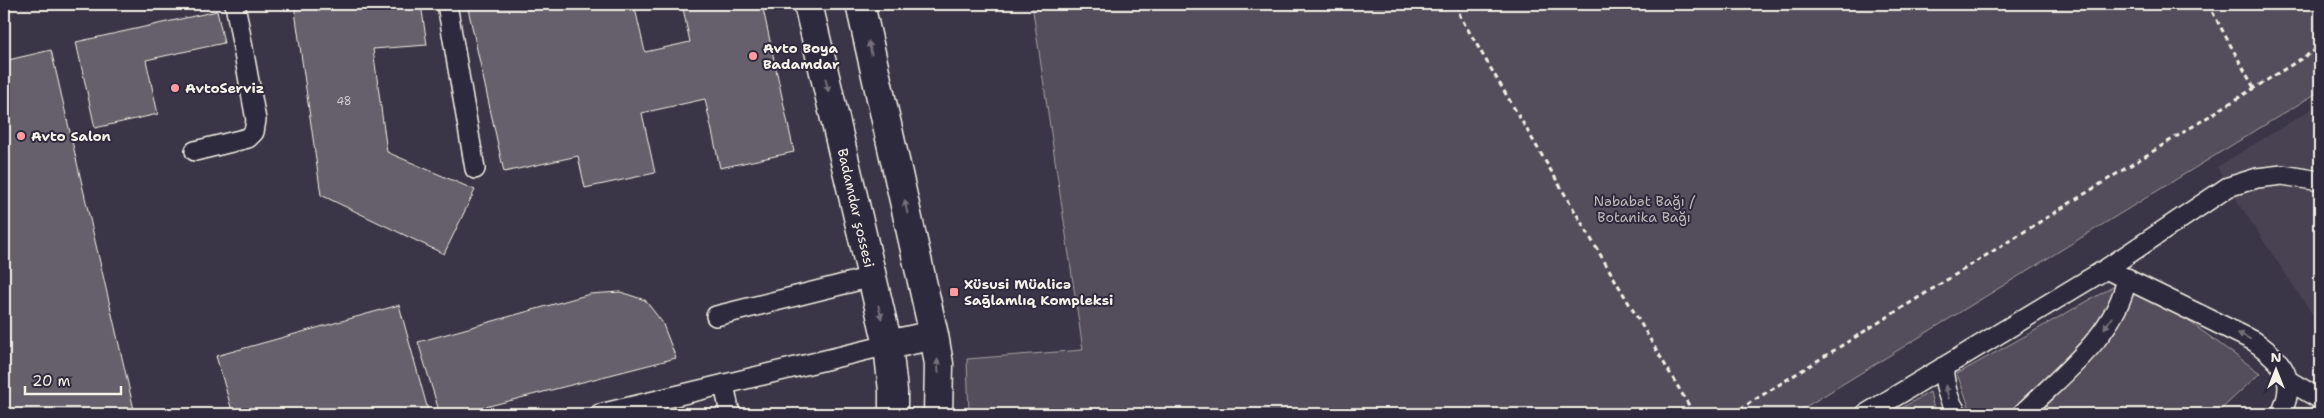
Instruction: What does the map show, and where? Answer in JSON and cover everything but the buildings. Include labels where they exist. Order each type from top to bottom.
[{"type":"main road","name":"Badamdar şossesi","points":[[808,4],[888,345],[894,391],[893,414]]},
{"type":"main road","points":[[860,4],[934,335],[939,364],[938,414]]},
{"type":"main road","points":[[888,345],[934,335]]},
{"type":"lane","points":[[195,150],[248,138],[254,132],[256,120],[235,4]]},
{"type":"lane","points":[[447,4],[476,169]]},
{"type":"lane","points":[[1866,414],[2106,269],[2228,187],[2257,178],[2282,175],[2320,180]]},
{"type":"lane","points":[[2106,269],[2254,340],[2276,356],[2289,381],[2289,397],[2281,414]]},
{"type":"lane","points":[[716,316],[872,277]]},
{"type":"lane","points":[[2022,414],[2088,348],[2104,329],[2118,306],[2127,278]]},
{"type":"lane","points":[[600,414],[888,345]]},
{"type":"lane","points":[[1943,367],[1946,391],[1951,405],[1958,414]]},
{"type":"lane","points":[[2289,381],[2320,398]]},
{"type":"lane","points":[[724,384],[730,414]]},
{"type":"path","points":[[1457,4],[1460,16],[1694,414]]},
{"type":"path","points":[[2208,4],[2254,88]]},
{"type":"path","points":[[1732,414],[2320,47]]},
{"type":"shaded area","points":[[2320,104],[2320,326],[2228,187],[2217,167]]},
{"type":"green space","name":"Nəbabət Bağı / Botanika Bağı","points":[[1032,4],[2320,4],[2320,91],[1794,414],[969,414],[967,359],[1083,350]]},
{"type":"green space","points":[[2129,278],[2260,373],[2216,414],[1972,414],[1957,374]]},
{"type":"green space","points":[[1930,392],[1935,414],[1891,414]]},
{"type":"place","name":"Avto Boya Badamdar","points":[[753,56]]},
{"type":"place","name":"AvtoServiz","points":[[175,88]]},
{"type":"place","name":"Avto Salon","points":[[21,136]]},
{"type":"place","name":"Xüsusi Müalicə Sağlamlıq Kompleksi","points":[[954,292]]}]
